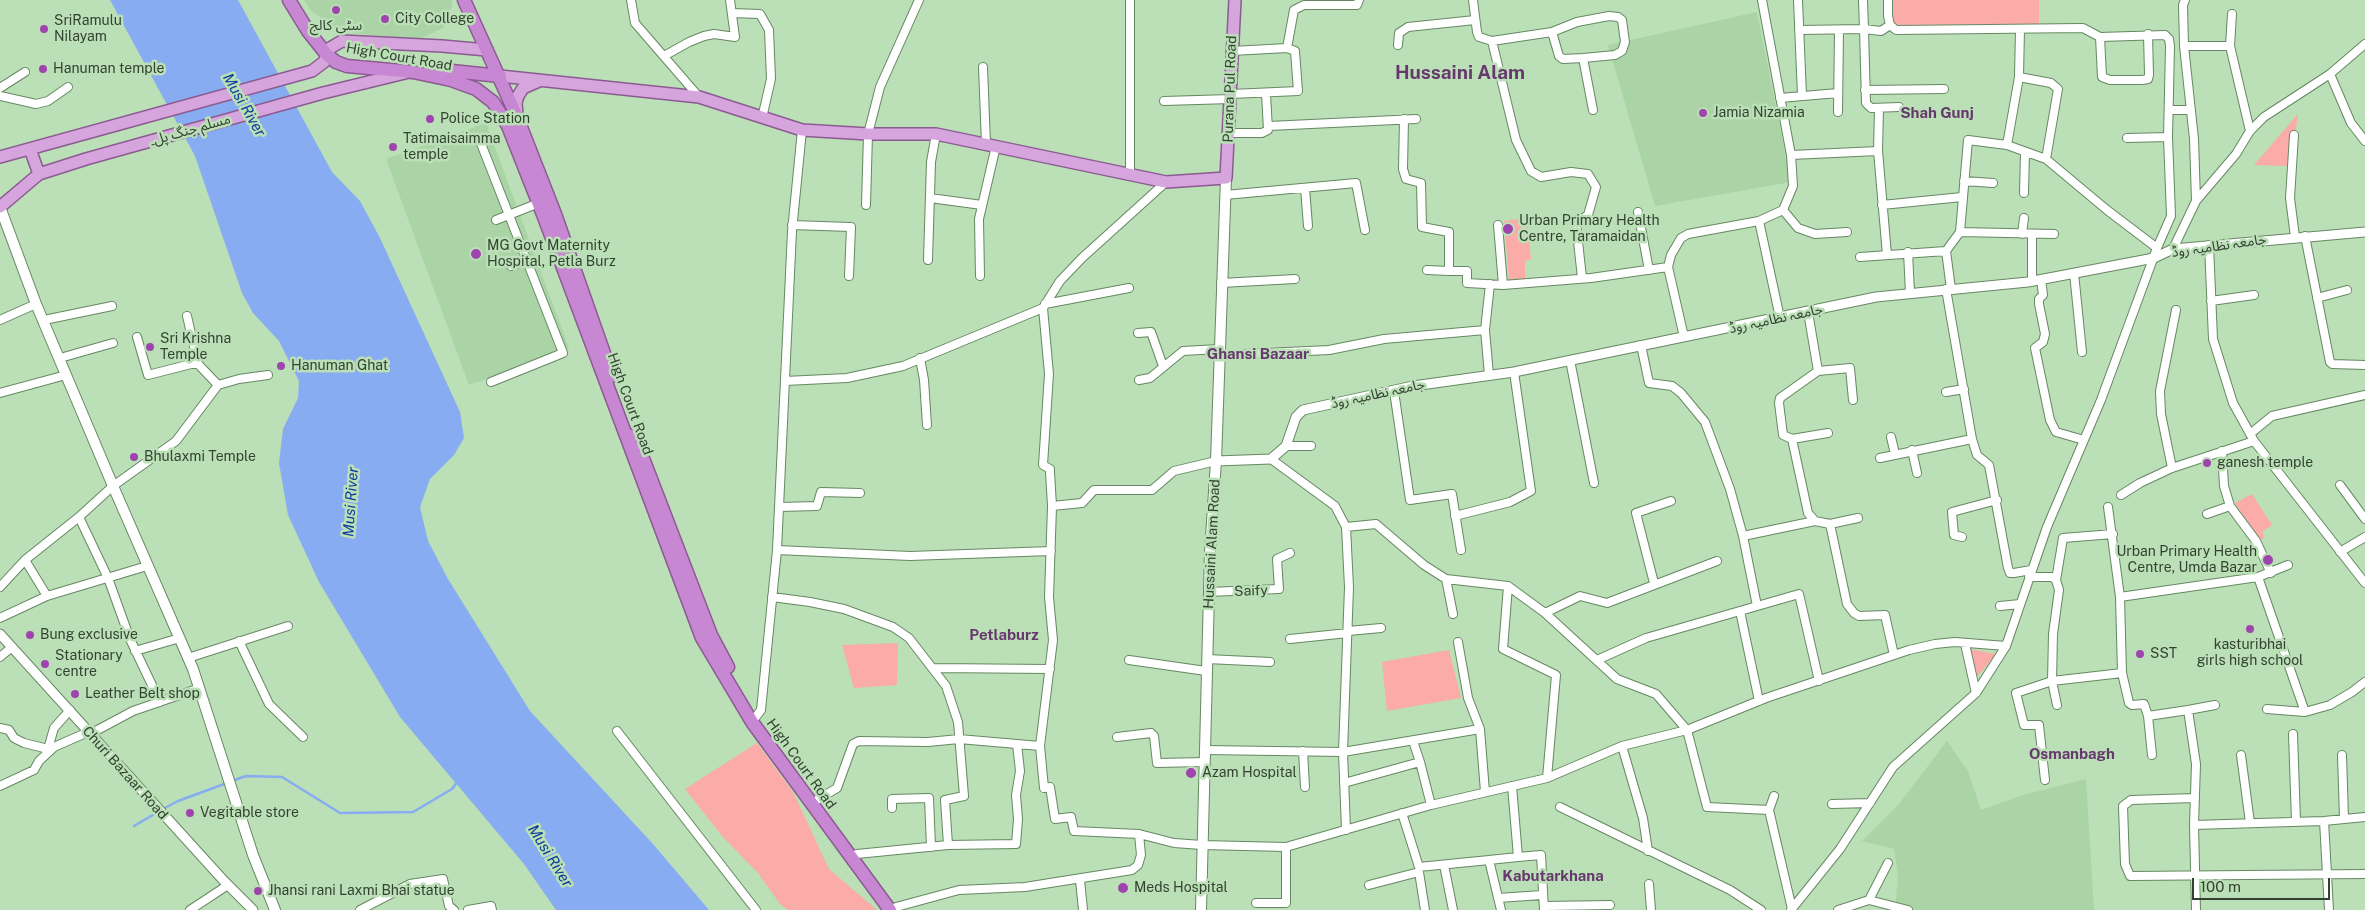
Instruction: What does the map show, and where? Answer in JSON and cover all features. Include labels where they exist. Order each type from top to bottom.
[{"type":"highway","name":"High Court Road","points":[[289,0],[327,55],[347,66],[420,73],[476,90],[494,102],[508,126],[539,203],[702,638],[754,719],[895,909]]},
{"type":"highway","name":"High Court Road","points":[[464,0],[500,76],[555,214],[624,410],[708,627],[754,719],[817,800],[895,909]]},
{"type":"highway","points":[[420,73],[442,70],[500,76]]},
{"type":"main road","name":"Purana Pul Road","points":[[1226,178],[1235,0]]},
{"type":"main road","points":[[327,55],[330,48],[342,41],[487,50]]},
{"type":"main road","name":"مسلم جنگ پل۔","points":[[0,157],[312,71],[324,62],[327,55]]},
{"type":"main road","name":"مسلم جنگ پل۔","points":[[39,174],[86,159],[323,93],[420,73]]},
{"type":"main road","points":[[500,76],[699,97],[802,130],[868,134],[936,134],[1166,182],[1226,178]]},
{"type":"main road","points":[[517,117],[516,103],[523,88],[548,80]]},
{"type":"main road","points":[[30,149],[39,174],[0,207],[36,304],[112,486],[180,638],[200,688],[253,855],[275,910]]},
{"type":"main road","name":"Hussaini Alam Road","points":[[1200,910],[1206,671],[1226,178]]},
{"type":"street","points":[[631,0],[636,23],[699,97]]},
{"type":"street","points":[[664,56],[704,36],[714,34],[736,37],[730,0]]},
{"type":"street","points":[[866,205],[868,134],[880,87],[919,0]]},
{"type":"street","points":[[1130,0],[1130,176]]},
{"type":"street","points":[[1287,48],[1294,10],[1304,5],[1357,4],[1359,0]]},
{"type":"street","points":[[1473,0],[1479,37],[1492,41],[1552,32],[1577,22],[1609,16],[1618,17],[1622,20],[1625,42],[1622,51],[1615,55],[1563,59],[1559,56],[1552,32]]},
{"type":"street","points":[[1684,338],[1668,266],[1676,244],[1688,234],[1759,221],[1783,210],[1793,186],[1791,155],[1762,0]]},
{"type":"street","points":[[1798,0],[1802,96]]},
{"type":"street","points":[[1863,0],[1867,106],[1879,108],[1899,107]]},
{"type":"street","points":[[1792,910],[1840,849],[1893,767],[1976,692],[2006,646],[2046,527],[2101,400],[2157,248],[2171,216],[2168,137],[2169,39],[2160,34],[2100,37],[2083,28],[1896,30],[1890,25],[1888,0]]},
{"type":"street","points":[[2185,0],[2183,5],[2184,46],[2191,110],[2196,202]]},
{"type":"street","points":[[732,13],[753,12],[760,14],[768,30],[771,79],[762,118]]},
{"type":"street","points":[[2232,14],[2230,46],[2250,131]]},
{"type":"street","points":[[1398,45],[1399,33],[1408,27],[1475,20]]},
{"type":"street","points":[[1799,30],[1864,29],[1881,31],[1890,25]]},
{"type":"street","points":[[2007,145],[2019,77],[2020,29]]},
{"type":"street","points":[[1838,112],[1839,30]]},
{"type":"street","points":[[2100,37],[2102,77],[2110,80],[2142,80],[2148,78],[2149,75],[2148,34]]},
{"type":"street","points":[[1492,41],[1516,140],[1531,171],[1541,177],[1570,172],[1588,174],[1593,178],[1596,187],[1591,208],[1588,215],[1576,223],[1582,278]]},
{"type":"street","points":[[2173,249],[2196,202],[2236,154],[2250,131],[2264,117],[2330,74],[2365,44]]},
{"type":"street","points":[[2184,46],[2230,46]]},
{"type":"street","points":[[1164,102],[1298,91],[1295,51],[1287,48],[1232,51]]},
{"type":"street","points":[[1583,58],[1593,110]]},
{"type":"street","points":[[980,276],[978,219],[982,205],[991,145],[983,67]]},
{"type":"street","points":[[0,88],[25,72]]},
{"type":"street","points":[[2330,74],[2351,123],[2365,141]]},
{"type":"street","points":[[2019,77],[2051,83],[2058,89],[2046,159]]},
{"type":"street","points":[[0,96],[36,104],[48,102],[68,87]]},
{"type":"street","points":[[1866,90],[1944,89]]},
{"type":"street","points":[[1780,98],[1838,93]]},
{"type":"street","points":[[1229,133],[1262,133],[1268,130],[1266,94]]},
{"type":"street","points":[[1879,108],[1878,151],[1887,255]]},
{"type":"street","points":[[2169,110],[2191,110]]},
{"type":"street","points":[[1404,119],[1403,169],[1406,179],[1421,183],[1422,226],[1429,229],[1446,230],[1450,236],[1449,271]]},
{"type":"street","points":[[1269,126],[1416,119]]},
{"type":"street","points":[[754,719],[761,710],[777,550],[792,225],[802,130]]},
{"type":"street","points":[[928,260],[931,162],[936,134]]},
{"type":"street","points":[[2294,135],[2290,198],[2295,237]]},
{"type":"street","points":[[2127,138],[2168,137]]},
{"type":"street","points":[[2056,580],[2052,577],[2030,573],[2010,572],[1989,465],[1977,455],[1972,439],[1948,289],[1946,251],[1960,232],[1968,140],[2007,145],[2046,159],[2107,210],[2157,248]]},
{"type":"street","points":[[480,141],[563,353],[491,382]]},
{"type":"street","points":[[1791,155],[1878,151]]},
{"type":"street","points":[[2024,193],[2025,152]]},
{"type":"street","points":[[1964,181],[1993,183]]},
{"type":"street","points":[[1166,182],[1082,258],[1060,281],[1044,306],[1049,374],[1042,465],[1050,469],[1052,506],[1049,597],[1053,640],[1040,746],[1044,788],[1050,787],[1055,818],[1071,817],[1074,831],[1139,834],[1174,843],[1286,847],[1431,805],[1547,778],[1622,746],[1687,730],[1758,701],[1894,655],[1935,644],[1954,642],[2006,646]]},
{"type":"street","points":[[1225,195],[1356,183],[1365,230]]},
{"type":"street","points":[[1305,188],[1308,226]]},
{"type":"street","points":[[1882,205],[1962,197]]},
{"type":"street","points":[[930,198],[982,205]]},
{"type":"street","points":[[496,220],[539,203]]},
{"type":"street","points":[[1783,210],[1798,228],[1815,234],[1847,232]]},
{"type":"street","points":[[1638,212],[1648,270]]},
{"type":"street","points":[[2022,234],[2024,218]]},
{"type":"street","points":[[1759,221],[1780,318]]},
{"type":"street","points":[[792,225],[851,227],[849,276]]},
{"type":"street","points":[[1498,225],[1503,285]]},
{"type":"street","points":[[1960,232],[2054,234]]},
{"type":"street","name":"جامعہ نظامیہ روڈ","points":[[1286,446],[1296,417],[1304,410],[1445,381],[1514,372],[1876,297],[2037,280],[2154,258],[2173,249],[2365,232]]},
{"type":"street","points":[[2032,234],[2037,280],[2043,295],[2039,299],[2039,304],[2045,334],[2043,342],[2035,348],[2050,420],[2056,432],[2084,440]]},
{"type":"street","points":[[2306,236],[2332,364],[2365,365]]},
{"type":"street","points":[[2209,245],[2213,339],[2233,403],[2252,438],[2365,583]]},
{"type":"street","points":[[1860,257],[1908,252],[1946,251]]},
{"type":"street","points":[[1908,252],[1910,293]]},
{"type":"street","points":[[511,266],[526,260]]},
{"type":"street","points":[[1427,270],[1466,272],[1467,283],[1503,285],[1582,278],[1668,266]]},
{"type":"street","points":[[2074,273],[2082,352]]},
{"type":"street","points":[[1221,283],[1295,279]]},
{"type":"street","points":[[1490,284],[1485,330],[1490,375]]},
{"type":"street","points":[[785,381],[847,378],[903,366],[1044,306],[1129,288]]},
{"type":"street","points":[[2318,298],[2347,290]]},
{"type":"street","points":[[2211,301],[2254,295]]},
{"type":"street","points":[[0,320],[36,304]]},
{"type":"street","points":[[44,320],[112,306]]},
{"type":"street","points":[[2172,468],[2161,414],[2160,391],[2176,310]]},
{"type":"street","points":[[1808,312],[1818,371]]},
{"type":"street","points":[[187,316],[198,364],[218,385]]},
{"type":"street","points":[[1218,364],[1223,355],[1329,350],[1384,339],[1485,330]]},
{"type":"street","points":[[1138,333],[1151,332],[1163,366]]},
{"type":"street","points":[[137,337],[148,375],[191,364],[198,364]]},
{"type":"street","points":[[60,358],[113,343]]},
{"type":"street","points":[[1641,345],[1649,383],[1672,386],[1681,393],[1705,422],[1730,489],[1744,536],[1757,606]]},
{"type":"street","points":[[1139,380],[1150,378],[1183,352],[1219,350]]},
{"type":"street","points":[[920,358],[924,380],[927,425]]},
{"type":"street","points":[[1570,360],[1594,483]]},
{"type":"street","points":[[1828,433],[1792,439],[1784,435],[1779,403],[1780,398],[1818,371],[1850,368],[1853,400]]},
{"type":"street","points":[[1455,516],[1510,502],[1531,490],[1514,372]]},
{"type":"street","points":[[0,393],[66,375]]},
{"type":"street","points":[[0,587],[25,560],[79,517],[112,486],[176,441],[218,385],[239,379],[268,376]]},
{"type":"street","points":[[1946,392],[1964,389]]},
{"type":"street","points":[[1394,392],[1410,500],[1452,494],[1461,550]]},
{"type":"street","points":[[2122,495],[2140,483],[2172,468],[2222,451],[2252,438],[2272,416],[2365,395]]},
{"type":"street","points":[[1891,437],[1895,454]]},
{"type":"street","points":[[1792,439],[1808,513],[1815,521]]},
{"type":"street","points":[[1880,458],[1972,439]]},
{"type":"street","points":[[1271,459],[1286,446],[1311,446]]},
{"type":"street","points":[[1912,450],[1917,473]]},
{"type":"street","points":[[2222,451],[2224,486],[2230,506],[2256,540],[2271,573]]},
{"type":"street","points":[[1052,506],[1082,503],[1094,490],[1152,490],[1174,471],[1216,460],[1271,459],[1335,506],[1346,528],[1349,587],[1343,752],[1346,830]]},
{"type":"street","points":[[2340,485],[2365,519]]},
{"type":"street","points":[[779,507],[817,506],[821,492],[860,492]]},
{"type":"street","points":[[1962,537],[1954,535],[1952,512],[1997,500]]},
{"type":"street","points":[[1654,584],[1636,512],[1671,501]]},
{"type":"street","points":[[2207,514],[2230,506]]},
{"type":"street","points":[[2108,507],[2120,597],[2122,673],[2129,703],[2132,705],[2144,704],[2148,716],[2152,755]]},
{"type":"street","points":[[79,517],[108,578],[135,651],[160,702]]},
{"type":"street","points":[[1744,536],[1815,521],[1830,524],[1858,518]]},
{"type":"street","points":[[1346,528],[1376,524],[1424,565],[1446,579],[1508,586],[1545,613],[1617,679],[1656,694],[1687,730],[1707,807],[1768,810]]},
{"type":"street","points":[[1830,524],[1847,604],[1859,616],[1885,615],[1894,655]]},
{"type":"street","points":[[2057,705],[2052,680],[2053,634],[2059,590],[2056,580],[2063,538],[2112,534]]},
{"type":"street","points":[[2340,552],[2365,537]]},
{"type":"street","points":[[777,550],[910,556],[1051,551]]},
{"type":"street","name":"Saify","points":[[1209,592],[1279,590],[1277,559],[1290,553]]},
{"type":"street","points":[[25,560],[47,596]]},
{"type":"street","points":[[1545,613],[1580,596],[1607,603],[1717,561]]},
{"type":"street","points":[[2120,597],[2258,577],[2288,565]]},
{"type":"street","points":[[0,618],[47,596],[147,566]]},
{"type":"street","points":[[2258,577],[2305,712]]},
{"type":"street","points":[[1446,579],[1453,614]]},
{"type":"street","points":[[1508,586],[1503,649],[1556,675],[1547,778]]},
{"type":"street","points":[[1597,660],[1646,638],[1799,594],[1819,681]]},
{"type":"street","points":[[772,597],[844,609],[893,627],[909,638],[946,686],[958,722],[964,796],[945,800],[948,845]]},
{"type":"street","points":[[2000,606],[2020,604]]},
{"type":"street","points":[[1740,611],[1758,701]]},
{"type":"street","points":[[188,658],[288,626]]},
{"type":"street","points":[[1290,638],[1380,628]]},
{"type":"street","name":"Churi Bazaar Road","points":[[0,634],[164,816],[253,910]]},
{"type":"street","points":[[135,651],[180,638]]},
{"type":"street","points":[[238,642],[269,704],[303,736]]},
{"type":"street","points":[[1458,642],[1468,698],[1480,729],[1485,792]]},
{"type":"street","points":[[1965,644],[1976,692]]},
{"type":"street","points":[[0,657],[12,647]]},
{"type":"street","points":[[1207,659],[1270,662]]},
{"type":"street","points":[[1129,660],[1206,671]]},
{"type":"street","points":[[933,668],[1050,669]]},
{"type":"street","points":[[2045,780],[2039,726],[2024,724],[2016,693],[2052,680],[2122,673]]},
{"type":"street","points":[[2267,709],[2305,712],[2330,705],[2365,682]]},
{"type":"street","points":[[0,786],[34,770],[39,760],[51,748],[89,733],[133,711],[200,688]]},
{"type":"street","points":[[2148,716],[2214,705]]},
{"type":"street","points":[[51,748],[54,728],[70,710]]},
{"type":"street","points":[[2188,710],[2196,764],[2194,825],[2196,910]]},
{"type":"street","points":[[0,728],[9,730],[14,738],[24,743],[51,748]]},
{"type":"street","points":[[1205,750],[1343,752],[1480,729]]},
{"type":"street","points":[[616,731],[756,910]]},
{"type":"street","points":[[1117,737],[1152,733],[1157,763],[1205,762]]},
{"type":"street","points":[[2293,734],[2296,822]]},
{"type":"street","points":[[817,800],[837,788],[852,744],[859,741],[928,742],[959,739],[1040,746]]},
{"type":"street","points":[[1413,741],[1431,805]]},
{"type":"street","points":[[857,854],[948,845],[1016,844],[1018,819],[1016,795],[1020,771],[1017,744]]},
{"type":"street","points":[[1622,746],[1643,818],[1648,851]]},
{"type":"street","points":[[1302,751],[1305,787]]},
{"type":"street","points":[[2241,755],[2250,823]]},
{"type":"street","points":[[2342,755],[2344,819]]},
{"type":"street","points":[[1344,783],[1420,762]]},
{"type":"street","points":[[1512,786],[1518,857]]},
{"type":"street","points":[[1774,796],[1768,810],[1792,910]]},
{"type":"street","points":[[892,808],[892,799],[929,798],[931,847]]},
{"type":"street","points":[[2195,798],[2131,800],[2123,806],[2125,864],[2130,876],[2195,874],[2326,876],[2365,874]]},
{"type":"street","points":[[1832,804],[1870,803]]},
{"type":"street","points":[[1560,807],[1730,890],[1761,910]]},
{"type":"street","points":[[1402,813],[1419,869],[1425,910]]},
{"type":"street","points":[[2194,825],[2324,821],[2365,817]]},
{"type":"street","points":[[2324,821],[2329,910]]},
{"type":"street","points":[[895,909],[959,890],[1025,887],[1080,880],[1132,870],[1138,865],[1141,855],[1139,834]]},
{"type":"street","points":[[1256,903],[1286,903],[1286,847]]},
{"type":"street","points":[[1369,885],[1419,869],[1541,855],[1544,908],[1610,905]]},
{"type":"street","points":[[1489,860],[1501,910]]},
{"type":"street","points":[[1869,900],[1888,864]]},
{"type":"street","points":[[1444,865],[1453,910]]},
{"type":"street","points":[[360,910],[410,884],[444,880],[449,906],[454,910]]},
{"type":"street","points":[[1080,880],[1083,910]]},
{"type":"street","points":[[1649,884],[1651,910]]},
{"type":"street","points":[[190,910],[228,885]]},
{"type":"street","points":[[1498,898],[1542,895]]},
{"type":"street","points":[[1838,910],[1869,900],[1908,910]]},
{"type":"street","points":[[468,910],[491,906],[492,910]]},
{"type":"shaded area","name":"City College","points":[[304,0],[452,0],[452,5],[443,28],[418,40],[343,32],[311,11]]},
{"type":"shaded area","points":[[1890,0],[2039,0],[2039,24],[1898,25],[1891,21]]},
{"type":"shaded area","name":"Jamia Nizamia","points":[[1757,12],[1791,182],[1655,206],[1608,45]]},
{"type":"shaded area","points":[[2298,114],[2291,166],[2254,165]]},
{"type":"shaded area","points":[[486,123],[569,348],[563,353],[469,385],[386,159]]},
{"type":"shaded area","points":[[1525,218],[1527,221],[1531,259],[1525,261],[1525,279],[1509,280],[1504,221]]},
{"type":"shaded area","points":[[2252,494],[2272,525],[2262,532],[2265,537],[2259,541],[2235,503]]},
{"type":"shaded area","points":[[898,643],[897,685],[854,688],[842,645]]},
{"type":"shaded area","points":[[1964,648],[1996,654],[1971,684]]},
{"type":"shaded area","points":[[1449,650],[1461,698],[1387,711],[1382,662]]},
{"type":"shaded area","points":[[1947,741],[1968,771],[1981,810],[2023,795],[2086,779],[2094,910],[1895,910],[1898,877],[1894,849],[1862,841],[1899,804]]},
{"type":"shaded area","points":[[757,743],[793,792],[829,869],[877,910],[788,910],[780,904],[758,873],[722,836],[685,789]]},
{"type":"water","name":"Musi River","points":[[110,0],[238,0],[332,172],[360,201],[380,238],[460,412],[464,438],[454,455],[430,479],[420,507],[428,541],[448,579],[530,711],[653,844],[709,910],[556,910],[524,864],[400,717],[319,582],[288,515],[279,463],[283,429],[298,398],[299,381],[279,341],[253,313],[242,293],[195,156]]},
{"type":"waterway","points":[[232,781],[246,776],[282,777],[340,813],[413,812],[452,789],[458,781]]},
{"type":"waterway","points":[[163,809],[178,801],[227,783]]},
{"type":"waterway","points":[[134,826],[158,812]]},
{"type":"place","name":"سٹی کالج","points":[[336,10]]},
{"type":"place","name":"City College","points":[[385,19]]},
{"type":"place","name":"SriRamulu Nilayam","points":[[44,29]]},
{"type":"place","name":"Hanuman temple","points":[[43,69]]},
{"type":"place","name":"Jamia Nizamia","points":[[1703,113]]},
{"type":"place","name":"Police Station","points":[[430,119]]},
{"type":"place","name":"Tatimaisaimma temple","points":[[393,147]]},
{"type":"place","name":"Urban Primary Health Centre, Taramaidan","points":[[1508,229]]},
{"type":"place","name":"MG Govt Maternity Hospital, Petla Burz","points":[[476,254]]},
{"type":"place","name":"Sri Krishna Temple","points":[[150,347]]},
{"type":"place","name":"Hanuman Ghat","points":[[281,366]]},
{"type":"place","name":"Bhulaxmi Temple","points":[[134,457]]},
{"type":"place","name":"ganesh temple","points":[[2207,463]]},
{"type":"place","name":"Urban Primary Health Centre, Umda Bazar","points":[[2268,560]]},
{"type":"place","name":"kasturibhai girls high school","points":[[2250,629]]},
{"type":"place","name":"Bung exclusive","points":[[30,635]]},
{"type":"place","name":"SST","points":[[2140,654]]},
{"type":"place","name":"Stationary centre","points":[[45,664]]},
{"type":"place","name":"Leather Belt shop","points":[[75,694]]},
{"type":"place","name":"Azam Hospital","points":[[1191,773]]},
{"type":"place","name":"Vegitable store","points":[[190,813]]},
{"type":"place","name":"Meds Hospital","points":[[1123,888]]},
{"type":"place","name":"Jhansi rani Laxmi Bhai statue","points":[[258,891]]},
{"type":"district","name":"Hussaini Alam","points":[[1460,73]]},
{"type":"district","name":"Shah Gunj","points":[[1937,113]]},
{"type":"district","name":"Ghansi Bazaar","points":[[1258,354]]},
{"type":"district","name":"Petlaburz","points":[[1004,635]]},
{"type":"district","name":"Osmanbagh","points":[[2072,754]]},
{"type":"district","name":"Kabutarkhana","points":[[1553,876]]}]
